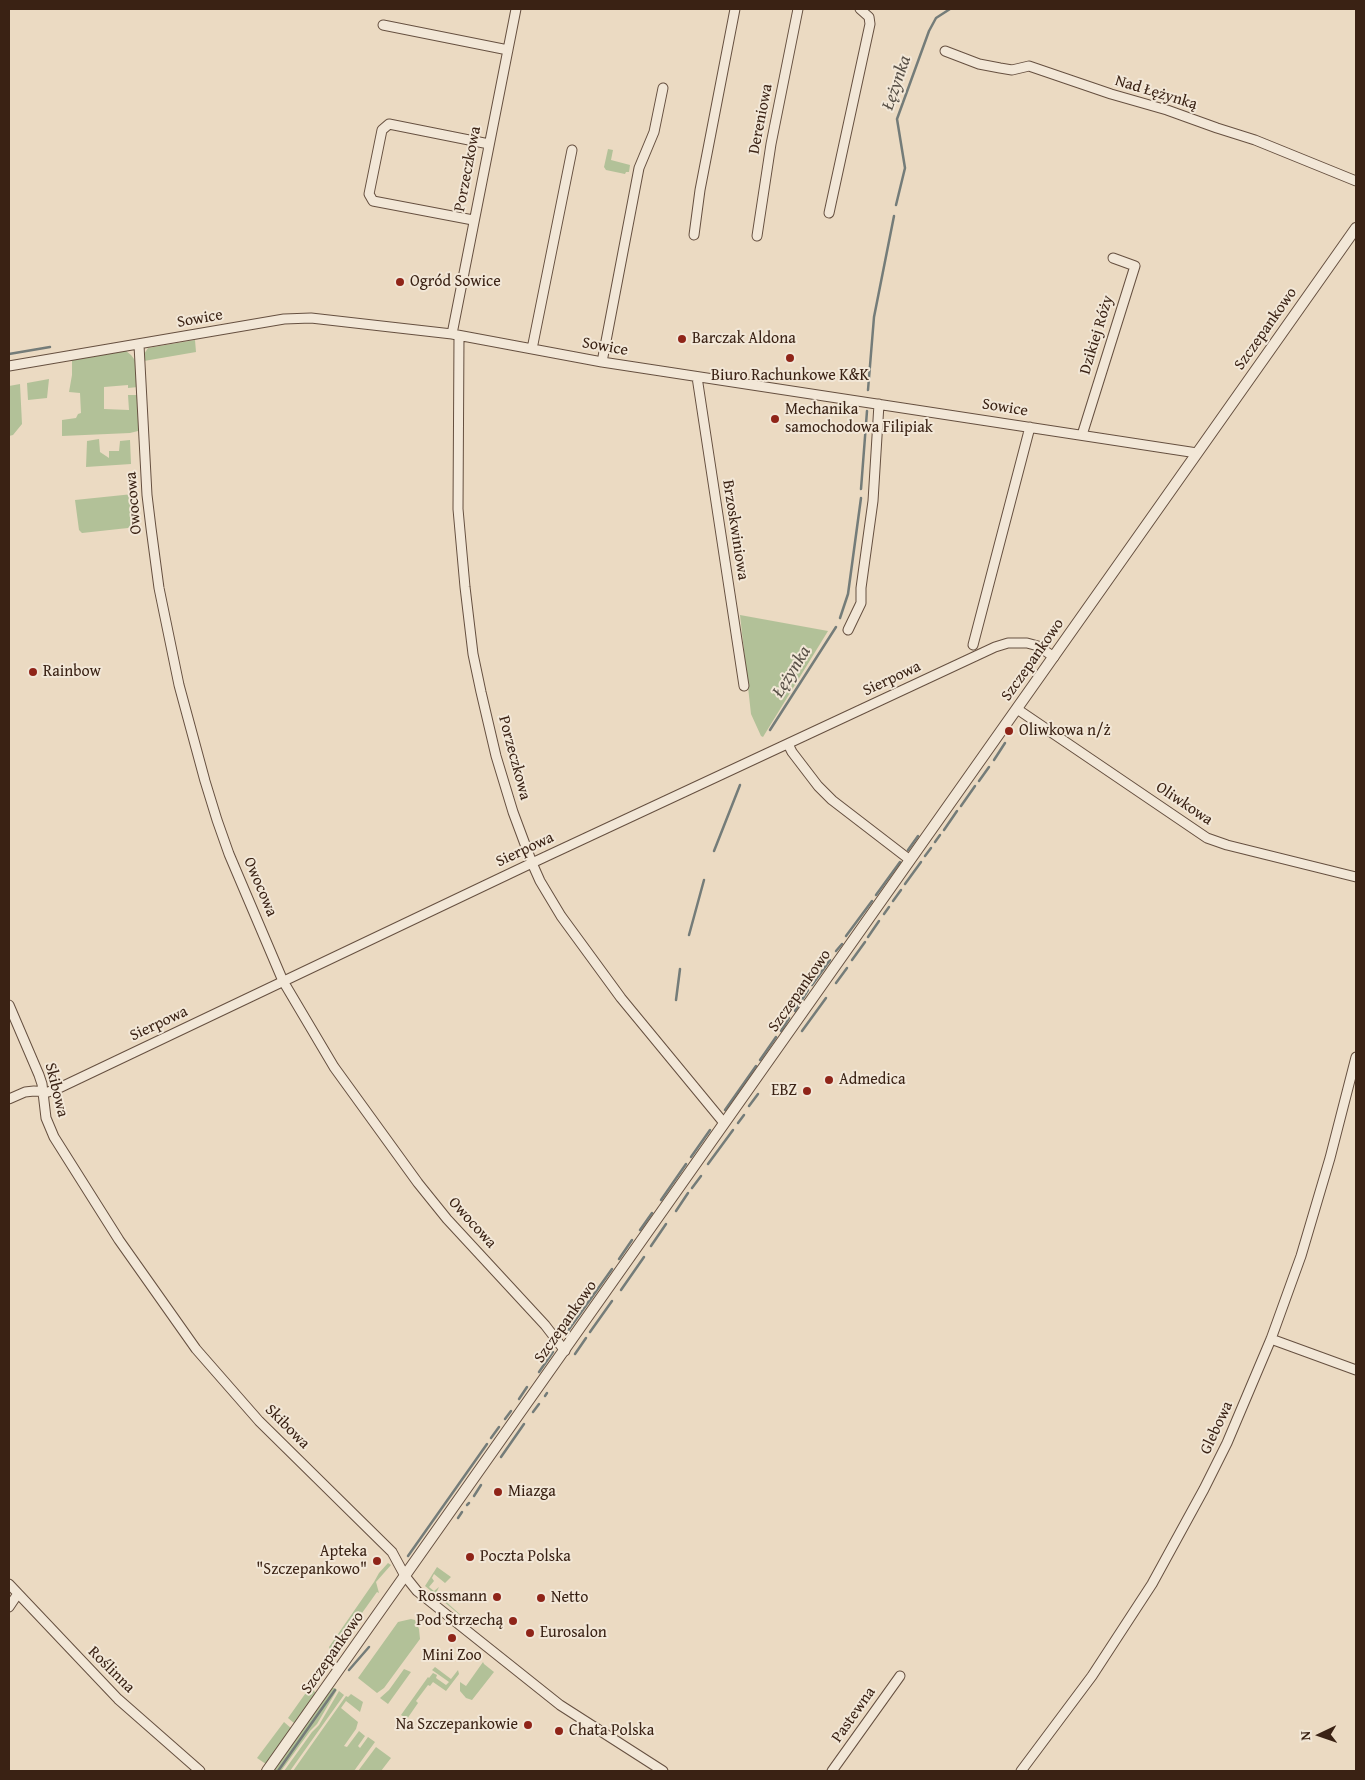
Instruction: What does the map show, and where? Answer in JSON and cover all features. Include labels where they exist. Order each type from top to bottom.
[{"type":"street","name":"Porzeczkowa","points":[[516,9],[473,220],[455,335],[458,509],[473,654],[496,756],[513,812],[532,863],[550,899],[589,956],[621,998],[724,1124]]},
{"type":"street","points":[[694,235],[700,190],[735,9]]},
{"type":"street","name":"Dereniowa","points":[[757,236],[771,144],[798,9]]},
{"type":"street","points":[[829,213],[870,24],[869,17],[860,9]]},
{"type":"street","points":[[383,25],[508,50]]},
{"type":"street","name":"Nad Łężynką","points":[[944,51],[978,64],[1012,70],[1029,66],[1124,99],[1167,110],[1237,133],[1356,181]]},
{"type":"street","points":[[602,362],[639,168],[654,132],[663,88]]},
{"type":"street","points":[[473,220],[374,201],[369,194],[382,130],[389,124],[489,144]]},
{"type":"street","points":[[532,349],[572,150]]},
{"type":"street","name":"Szczepankowo","points":[[267,1771],[1356,228]]},
{"type":"street","name":"Dzikiej Róży","points":[[1082,435],[1135,266],[1113,258]]},
{"type":"street","name":"Sowice","points":[[9,366],[298,317],[455,335],[602,362],[1197,453]]},
{"type":"street","name":"Owocowa","points":[[139,345],[149,511],[158,580],[177,678],[193,740],[229,854],[283,981],[334,1067],[418,1183],[448,1219],[545,1325],[565,1351]]},
{"type":"street","name":"Brzoskwiniowa","points":[[697,377],[744,686]]},
{"type":"street","points":[[848,630],[861,603],[861,588],[873,501],[879,404]]},
{"type":"street","points":[[973,645],[1030,427]]},
{"type":"street","name":"Sierpowa","points":[[9,1099],[34,1090],[43,1092],[57,1089],[532,863],[995,647],[1008,643],[1027,643],[1038,646],[1054,657]]},
{"type":"street","name":"Oliwkowa","points":[[1017,709],[1207,838],[1227,845],[1356,877]]},
{"type":"street","points":[[788,744],[818,786],[832,800],[910,860]]},
{"type":"street","name":"Skibowa","points":[[9,1005],[39,1075],[46,1118],[54,1137],[119,1240],[181,1329],[259,1421],[392,1552],[405,1576],[417,1591],[560,1704],[662,1771]]},
{"type":"street","name":"Glebowa","points":[[1021,1771],[1092,1676],[1152,1584],[1224,1449],[1271,1339],[1312,1223],[1356,1058]]},
{"type":"street","points":[[1271,1339],[1356,1370]]},
{"type":"street","name":"Roślinna","points":[[9,1584],[118,1699],[200,1771]]},
{"type":"street","points":[[9,1607],[17,1594]]},
{"type":"street","name":"Pastewna","points":[[832,1771],[900,1676]]},
{"type":"green space","points":[[608,149],[613,150],[611,160],[630,165],[629,172],[625,174],[606,170],[604,167]]},
{"type":"green space","points":[[195,340],[196,352],[144,361],[144,354],[148,348]]},
{"type":"green space","points":[[126,351],[137,363],[138,387],[128,388],[128,385],[104,387],[104,409],[129,410],[128,395],[137,395],[138,431],[62,436],[62,420],[76,418],[81,413],[80,393],[69,392],[72,360]]},
{"type":"green space","points":[[49,379],[47,398],[28,400],[27,383]]},
{"type":"green space","points":[[20,384],[22,424],[13,435],[9,436],[9,386]]},
{"type":"green space","points":[[99,439],[100,452],[109,458],[109,451],[119,451],[120,441],[130,440],[131,464],[86,467],[87,441]]},
{"type":"green space","points":[[133,494],[137,527],[82,533],[79,530],[75,500]]},
{"type":"green space","points":[[740,615],[828,631],[763,737],[751,714]]},
{"type":"green space","points":[[388,1563],[391,1565],[376,1582],[379,1593],[377,1592],[332,1655],[329,1647],[379,1573]]},
{"type":"green space","points":[[437,1567],[451,1577],[445,1583],[434,1574],[432,1578],[434,1581],[429,1587],[434,1591],[439,1587],[436,1593],[440,1596],[444,1592],[446,1593],[443,1599],[473,1626],[425,1586]]},
{"type":"green space","points":[[415,1620],[419,1629],[420,1639],[384,1688],[377,1693],[358,1678],[398,1622]]},
{"type":"green space","points":[[483,1662],[494,1672],[472,1700],[466,1698],[460,1691],[460,1682],[466,1686]]},
{"type":"green space","points":[[435,1667],[451,1679],[458,1670],[459,1674],[446,1691],[433,1682],[430,1686],[428,1685],[416,1701],[418,1703],[407,1719],[401,1715],[428,1677],[433,1673],[437,1675],[436,1678],[446,1685],[449,1682],[432,1670]]},
{"type":"green space","points":[[404,1669],[411,1672],[388,1704],[380,1698],[389,1690]]},
{"type":"green space","points":[[310,1687],[317,1694],[296,1723],[294,1723],[288,1718]]},
{"type":"green space","points":[[330,1688],[337,1690],[317,1724],[281,1771],[272,1771]]},
{"type":"green space","points":[[339,1691],[344,1695],[290,1771],[284,1771],[319,1725]]},
{"type":"green space","points":[[351,1694],[363,1702],[360,1712],[346,1701],[341,1708],[358,1722],[356,1729],[344,1746],[347,1747],[359,1731],[365,1736],[358,1746],[360,1748],[368,1737],[375,1742],[354,1771],[293,1771],[346,1696],[348,1697]]},
{"type":"green space","points":[[284,1722],[292,1729],[266,1764],[257,1758]]},
{"type":"green space","points":[[376,1747],[391,1758],[381,1771],[358,1771]]},
{"type":"waterway","name":"Łężynka","points":[[896,205],[905,168],[897,119],[929,31],[936,18],[950,9]]},
{"type":"waterway","name":"Łężynka","points":[[868,390],[874,317],[894,216]]},
{"type":"waterway","points":[[9,354],[50,347]]},
{"type":"waterway","name":"Łężynka","points":[[861,489],[867,411]]},
{"type":"waterway","name":"Łężynka","points":[[840,618],[848,594],[861,498]]},
{"type":"waterway","name":"Łężynka","points":[[770,730],[836,627]]},
{"type":"waterway","points":[[994,760],[1005,743]]},
{"type":"waterway","points":[[979,781],[989,767]]},
{"type":"waterway","name":"Łężynka","points":[[714,851],[740,785]]},
{"type":"waterway","points":[[961,806],[975,786]]},
{"type":"waterway","points":[[944,830],[957,811]]},
{"type":"waterway","points":[[935,842],[940,835]]},
{"type":"waterway","points":[[908,850],[918,836]]},
{"type":"waterway","points":[[925,856],[931,848]]},
{"type":"waterway","points":[[876,895],[900,862]]},
{"type":"waterway","points":[[905,884],[921,862]]},
{"type":"waterway","name":"Łężynka","points":[[689,935],[704,880]]},
{"type":"waterway","points":[[893,901],[901,890]]},
{"type":"waterway","points":[[846,936],[872,901]]},
{"type":"waterway","points":[[884,914],[889,907]]},
{"type":"waterway","points":[[868,937],[879,921]]},
{"type":"waterway","points":[[852,960],[865,942]]},
{"type":"waterway","points":[[836,951],[842,944]]},
{"type":"waterway","points":[[812,985],[830,960]]},
{"type":"waterway","points":[[836,983],[847,968]]},
{"type":"waterway","name":"Łężynka","points":[[676,1000],[680,969]]},
{"type":"waterway","points":[[795,1011],[808,990]]},
{"type":"waterway","points":[[802,1031],[826,998]]},
{"type":"waterway","points":[[781,1031],[789,1018]]},
{"type":"waterway","points":[[760,1060],[776,1037]]},
{"type":"waterway","points":[[725,1110],[756,1066]]},
{"type":"waterway","points":[[749,1106],[758,1094]]},
{"type":"waterway","points":[[738,1123],[744,1115]]},
{"type":"waterway","points":[[691,1157],[710,1130]]},
{"type":"waterway","points":[[708,1164],[733,1130]]},
{"type":"waterway","points":[[661,1200],[686,1164]]},
{"type":"waterway","points":[[692,1188],[701,1176]]},
{"type":"waterway","points":[[676,1211],[688,1193]]},
{"type":"waterway","points":[[640,1230],[652,1213]]},
{"type":"waterway","points":[[651,1246],[666,1224]]},
{"type":"waterway","points":[[619,1259],[632,1240]]},
{"type":"waterway","points":[[621,1290],[644,1257]]},
{"type":"waterway","points":[[567,1332],[612,1269]]},
{"type":"waterway","points":[[590,1332],[612,1301]]},
{"type":"waterway","points":[[575,1354],[586,1338]]},
{"type":"waterway","points":[[539,1372],[553,1352]]},
{"type":"waterway","points":[[519,1399],[527,1387]]},
{"type":"waterway","points":[[533,1412],[539,1404]]},
{"type":"waterway","points":[[505,1419],[511,1411]]},
{"type":"waterway","points":[[501,1457],[524,1424]]},
{"type":"waterway","points":[[491,1438],[499,1427]]},
{"type":"waterway","points":[[408,1556],[487,1444]]},
{"type":"waterway","points":[[474,1496],[481,1485]]},
{"type":"waterway","points":[[458,1518],[462,1512]]},
{"type":"waterway","points":[[349,1670],[369,1647]]},
{"type":"waterway","points":[[278,1771],[335,1690]]},
{"type":"place","name":"Ogród Sowice","points":[[400,282]]},
{"type":"place","name":"Barczak Aldona","points":[[682,339]]},
{"type":"place","name":"Biuro Rachunkowe K&K","points":[[790,358]]},
{"type":"place","name":"Mechanika samochodowa Filipiak","points":[[775,419]]},
{"type":"place","name":"Rainbow","points":[[33,672]]},
{"type":"place","name":"Oliwkowa n/ż","points":[[1009,731]]},
{"type":"place","name":"Admedica","points":[[829,1080]]},
{"type":"place","name":"EBZ","points":[[807,1091]]},
{"type":"place","name":"Miazga","points":[[498,1492]]},
{"type":"place","name":"Poczta Polska","points":[[470,1557]]},
{"type":"place","name":"Apteka \"Szczepankowo\"","points":[[377,1561]]},
{"type":"place","name":"Rossmann","points":[[497,1597]]},
{"type":"place","name":"Netto","points":[[541,1598]]},
{"type":"place","name":"Pod Strzechą","points":[[513,1621]]},
{"type":"place","name":"Eurosalon","points":[[530,1633]]},
{"type":"place","name":"Mini Zoo","points":[[452,1638]]},
{"type":"place","name":"Na Szczepankowie","points":[[528,1725]]},
{"type":"place","name":"Chata Polska","points":[[559,1731]]}]
